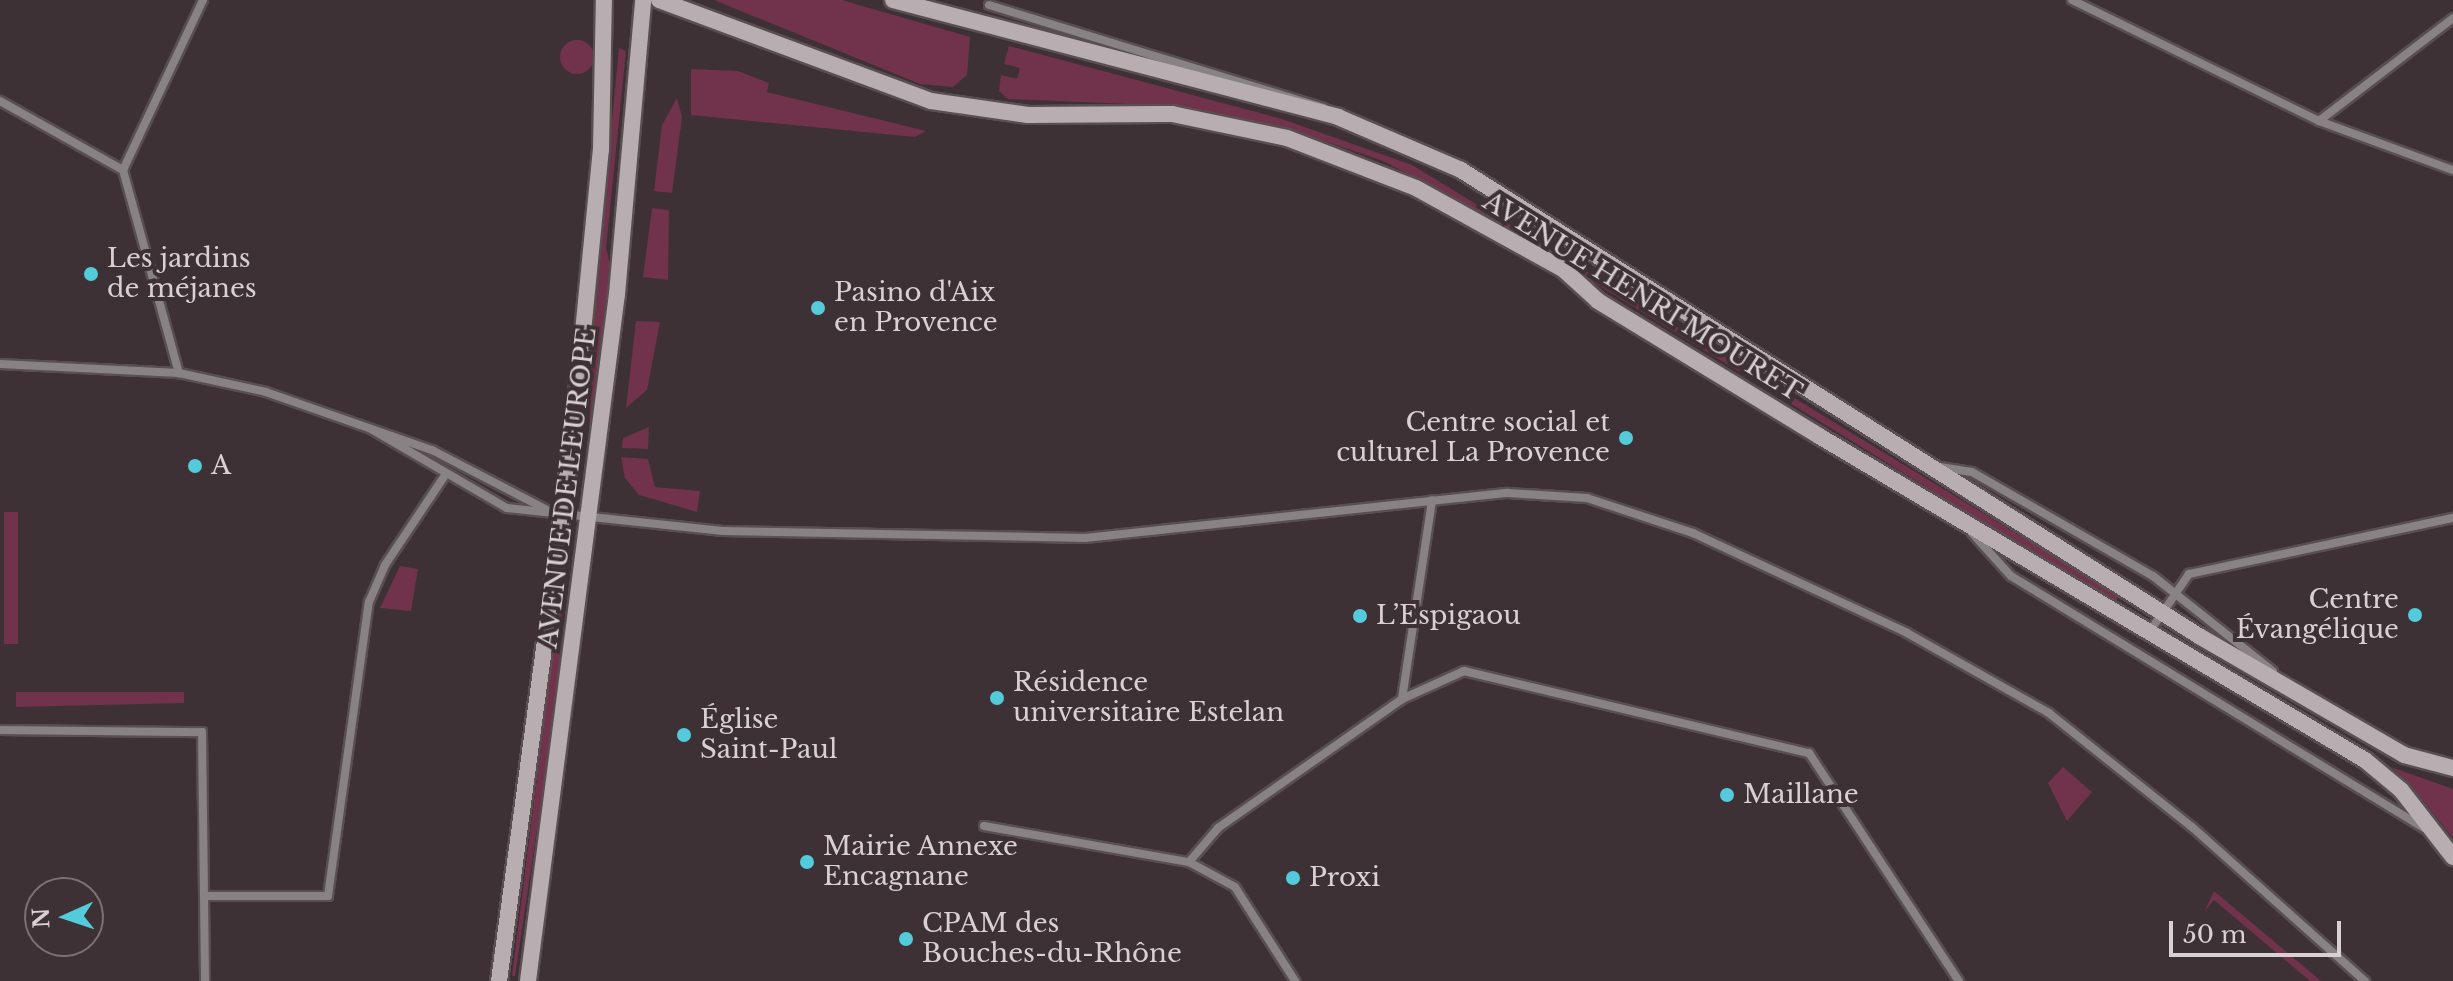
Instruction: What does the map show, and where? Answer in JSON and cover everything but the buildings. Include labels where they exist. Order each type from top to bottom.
[{"type":"main road","name":"AVENUE DE L'EUROPE","points":[[499,981],[559,516],[601,150],[604,0]]},
{"type":"main road","name":"AVENUE DE L'EUROPE","points":[[528,981],[590,519],[643,0]]},
{"type":"main road","name":"AVENUE HENRI MOURET","points":[[659,0],[931,101],[1028,115],[1172,114],[1338,155],[1416,188],[1563,269],[1598,301],[2148,635],[2365,760],[2401,790],[2453,857]]},
{"type":"main road","name":"AVENUE HENRI MOURET","points":[[893,0],[1338,117],[1461,170],[2163,612],[2283,680],[2404,755],[2453,768]]},
{"type":"street","points":[[179,373],[123,170],[203,0]]},
{"type":"street","points":[[2072,0],[2319,121],[2453,170]]},
{"type":"street","points":[[989,5],[1314,101],[1338,117]]},
{"type":"street","points":[[2319,121],[2453,18]]},
{"type":"street","points":[[0,101],[123,170]]},
{"type":"street","points":[[0,364],[179,373],[319,407],[432,450],[559,516]]},
{"type":"street","points":[[371,429],[444,477],[507,508],[559,516],[723,531],[1085,538],[1508,493],[1587,498],[1693,533],[1907,633],[2049,713],[2192,827],[2365,981]]},
{"type":"street","name":"AVENUE HENRI MOURET","points":[[1934,466],[1984,479],[2177,591],[2283,680]]},
{"type":"street","points":[[206,896],[328,896],[369,602],[385,565],[444,477]]},
{"type":"street","points":[[1402,699],[1432,500]]},
{"type":"street","points":[[2148,635],[2189,574],[2230,561],[2453,518]]},
{"type":"street","points":[[1960,521],[2011,576],[2431,832]]},
{"type":"street","points":[[1189,862],[1218,828],[1402,699],[1464,671],[1809,753],[1959,981]]},
{"type":"street","points":[[0,730],[202,732],[205,981]]},
{"type":"street","points":[[984,826],[1189,862],[1235,887],[1295,981]]},
{"type":"shaded area","points":[[714,0],[842,0],[970,37],[967,75],[953,87],[920,84]]},
{"type":"shaded area","points":[[577,40],[589,45],[594,57],[589,69],[577,74],[565,69],[560,57],[565,45]]},
{"type":"shaded area","points":[[1009,46],[1282,119],[1412,165],[2119,596],[2115,603],[1468,205],[1383,161],[1283,127],[1175,106],[1008,99],[999,91],[1001,75],[1017,79],[1020,68],[1004,64]]},
{"type":"shaded area","points":[[619,48],[626,51],[606,248],[612,272],[588,473],[592,327]]},
{"type":"shaded area","points":[[691,69],[738,71],[769,83],[767,92],[926,131],[915,137],[691,115]]},
{"type":"shaded area","points":[[677,98],[682,117],[672,193],[654,191],[662,125]]},
{"type":"shaded area","points":[[652,208],[669,210],[668,280],[643,277]]},
{"type":"shaded area","points":[[636,321],[660,322],[647,390],[626,408]]},
{"type":"shaded area","points":[[649,427],[648,449],[622,448],[623,438]]},
{"type":"shaded area","points":[[621,457],[648,459],[655,487],[700,491],[697,512],[639,495],[625,478]]},
{"type":"shaded area","points":[[4,512],[18,512],[18,644],[4,644]]},
{"type":"shaded area","points":[[400,566],[418,569],[411,611],[380,608]]},
{"type":"shaded area","points":[[563,570],[561,670],[515,976],[512,976]]},
{"type":"shaded area","points":[[16,692],[184,692],[184,703],[16,707]]},
{"type":"shaded area","points":[[2063,767],[2092,792],[2067,821],[2048,783]]},
{"type":"shaded area","points":[[2391,767],[2453,789],[2453,838],[2409,783]]},
{"type":"shaded area","points":[[2214,891],[2321,981],[2310,981],[2214,900],[2204,912]]},
{"type":"place","name":"Les jardins de méjanes","points":[[91,274]]},
{"type":"place","name":"Pasino d'Aix en Provence","points":[[818,308]]},
{"type":"place","name":"Centre social et culturel La Provence","points":[[1626,438]]},
{"type":"place","name":"A","points":[[195,466]]},
{"type":"place","name":"Centre Évangélique","points":[[2415,615]]},
{"type":"place","name":"L’Espigaou","points":[[1360,616]]},
{"type":"place","name":"Résidence universitaire Estelan","points":[[997,698]]},
{"type":"place","name":"Église Saint-Paul","points":[[684,735]]},
{"type":"place","name":"Maillane","points":[[1727,795]]},
{"type":"place","name":"Mairie Annexe Encagnane","points":[[807,862]]},
{"type":"place","name":"Proxi","points":[[1293,878]]},
{"type":"place","name":"CPAM des Bouches-du-Rhône","points":[[906,939]]}]
